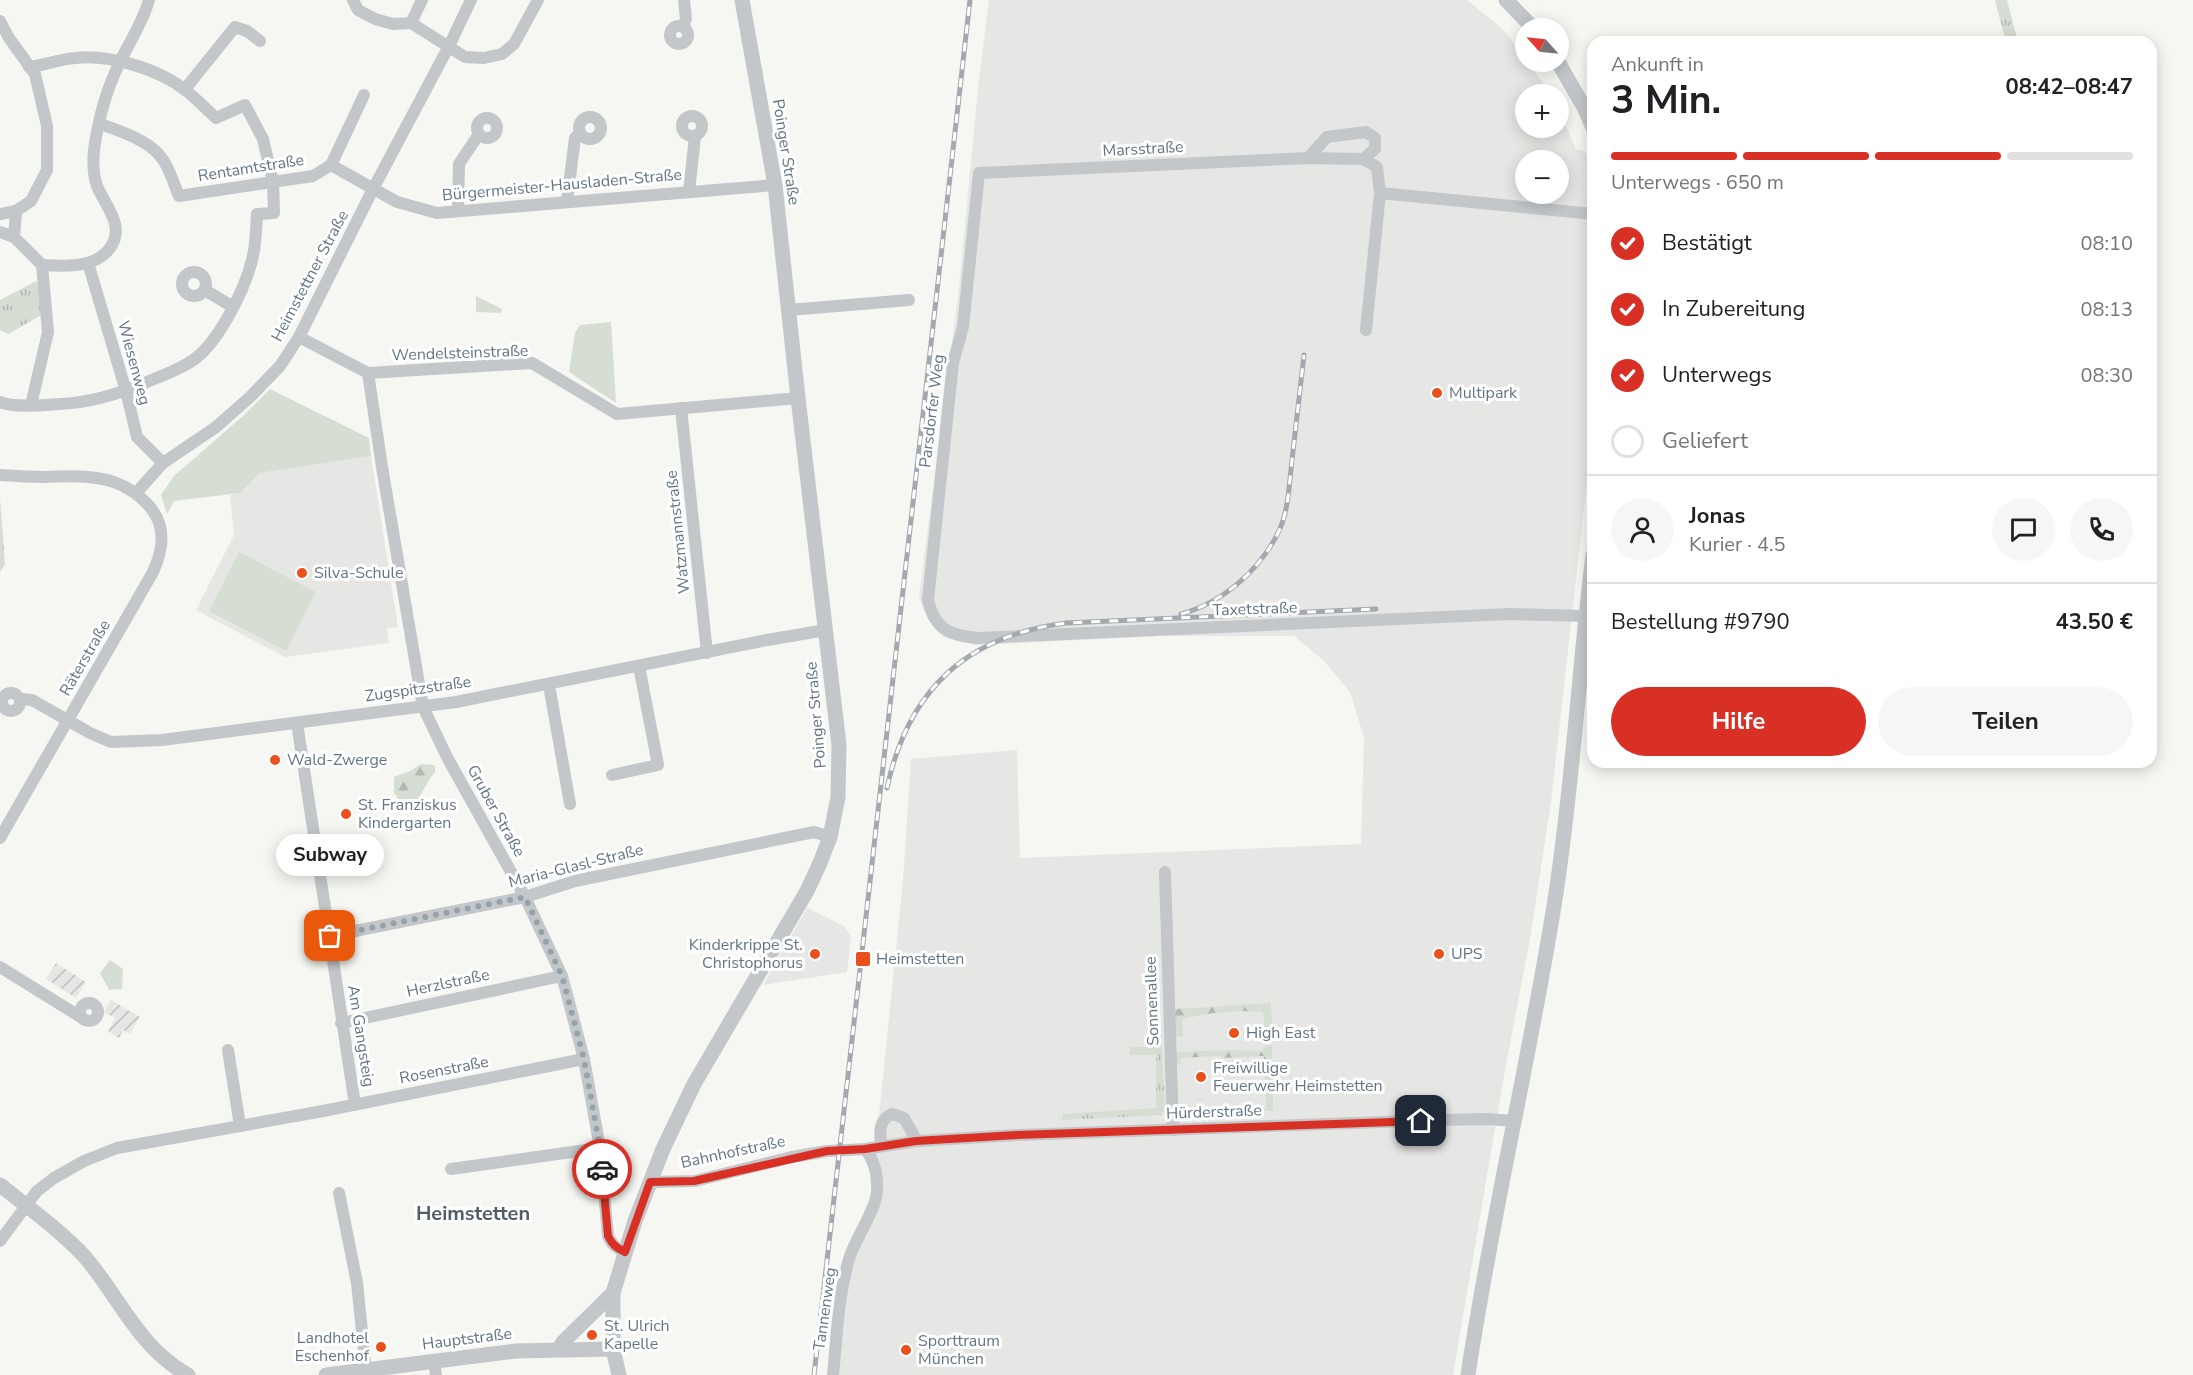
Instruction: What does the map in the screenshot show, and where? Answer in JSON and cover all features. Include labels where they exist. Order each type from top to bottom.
[{"type":"street","points":[[42,265],[64,266],[88,263],[101,257],[110,248],[116,233],[115,220],[97,186],[94,174],[94,150],[120,62],[149,0]]},
{"type":"street","points":[[353,0],[358,10],[375,19],[393,24],[411,23],[465,57],[484,58],[502,54],[514,44],[538,0]]},
{"type":"street","points":[[411,23],[422,0]]},
{"type":"street","name":"Heimstettner Straße","points":[[136,493],[163,463],[216,427],[250,398],[280,366],[299,337],[471,0]]},
{"type":"street","points":[[683,27],[686,19],[684,0]]},
{"type":"street","name":"Poinger Straße","points":[[650,1182],[694,1084],[807,891],[830,837],[838,796],[839,745],[798,398],[776,185],[742,0]]},
{"type":"street","points":[[1506,0],[1523,18]]},
{"type":"street","points":[[0,21],[35,74],[46,126],[47,170],[31,201],[16,211],[0,214]]},
{"type":"street","points":[[185,89],[235,27],[247,31],[260,41]]},
{"type":"street","points":[[0,402],[32,405],[76,404],[126,391],[183,366],[195,358],[205,349],[241,293],[253,258],[257,214],[274,213],[273,182],[263,139],[245,105],[216,118],[185,89],[162,75],[120,62],[75,58],[29,67]]},
{"type":"street","points":[[1564,72],[1587,114]]},
{"type":"street","points":[[331,165],[364,95]]},
{"type":"street","name":"Rentamtstraße","points":[[100,124],[147,145],[157,153],[167,166],[179,196],[313,176],[331,165]]},
{"type":"street","points":[[1308,158],[1327,136],[1366,132],[1375,138],[1375,149],[1363,159],[1377,167],[1380,194],[1366,330]]},
{"type":"street","points":[[567,201],[575,138],[580,133]]},
{"type":"street","points":[[458,211],[459,164],[479,134]]},
{"type":"street","points":[[689,192],[695,136]]},
{"type":"street","name":"Marsstraße","points":[[980,173],[1308,158],[1363,159]]},
{"type":"street","name":"Bürgermeister-Hausladen-Straße","points":[[331,165],[397,202],[437,213],[776,185]]},
{"type":"street","name":"Parsdorfer Weg","points":[[932,617],[928,600],[953,363],[963,327],[980,173]]},
{"type":"street","points":[[1380,194],[1587,213]]},
{"type":"street","points":[[14,237],[16,211]]},
{"type":"street","points":[[0,232],[14,237],[42,265],[48,332],[32,405]]},
{"type":"street","name":"Wiesenweg","points":[[88,263],[126,391],[137,437],[163,463]]},
{"type":"street","points":[[205,290],[233,307]]},
{"type":"street","points":[[789,310],[909,300]]},
{"type":"street","points":[[299,337],[368,373]]},
{"type":"street","name":"Wendelsteinstraße","points":[[368,373],[532,363],[617,414],[798,398]]},
{"type":"street","name":"Gruber Straße","points":[[368,373],[423,707],[448,759],[525,897],[562,976],[584,1059],[600,1148],[608,1236],[612,1244],[625,1252]]},
{"type":"street","name":"Watzmannstraße","points":[[681,408],[707,653]]},
{"type":"street","points":[[0,475],[85,475],[113,481],[136,493]]},
{"type":"street","name":"Räterstraße","points":[[0,838],[158,560],[162,532],[157,518],[136,493]]},
{"type":"street","points":[[1468,1375],[1485,1270],[1556,893],[1587,607]]},
{"type":"street","name":"Taxetstraße","points":[[932,617],[943,629],[959,636],[977,638],[1510,614],[1586,616]]},
{"type":"street","name":"Zugspitzstraße","points":[[21,699],[32,700],[102,739],[118,743],[200,736],[423,707],[549,685],[826,630]]},
{"type":"street","points":[[612,775],[658,765],[639,666]]},
{"type":"street","points":[[549,685],[570,804]]},
{"type":"street","name":"Am Gangsteig","points":[[297,723],[355,1105]]},
{"type":"street","name":"Maria-Glasl-Straße","points":[[330,936],[525,897],[575,881],[814,832],[830,837]]},
{"type":"street","name":"Sonnenallee","points":[[1165,872],[1173,1130]]},
{"type":"street","points":[[0,967],[84,1019]]},
{"type":"street","name":"Herzlstraße","points":[[341,1023],[562,976]]},
{"type":"street","points":[[228,1050],[240,1126]]},
{"type":"street","name":"Rosenstraße","points":[[0,1241],[37,1191],[54,1178],[99,1154],[149,1141],[355,1105],[584,1059]]},
{"type":"street","points":[[881,1146],[882,1125],[885,1118],[892,1114],[904,1118],[916,1141]]},
{"type":"street","name":"Hürderstraße","points":[[865,1149],[916,1141],[1017,1135],[1439,1120],[1513,1121]]},
{"type":"street","points":[[451,1169],[600,1148]]},
{"type":"street","name":"Bahnhofstraße","points":[[650,1182],[694,1181],[792,1157],[827,1151],[865,1149]]},
{"type":"street","name":"Tannenweg","points":[[833,1375],[843,1284],[850,1255],[877,1195],[876,1172],[871,1157],[865,1149]]},
{"type":"street","points":[[619,1375],[613,1349],[613,1293],[650,1182]]},
{"type":"street","points":[[0,1185],[57,1230],[86,1259],[130,1322],[154,1351],[176,1369],[188,1375]]},
{"type":"street","points":[[339,1193],[357,1283],[366,1370]]},
{"type":"street","points":[[559,1349],[563,1342],[613,1293]]},
{"type":"street","name":"Hauptstraße","points":[[326,1375],[366,1370],[435,1368],[512,1351],[613,1349]]},
{"type":"shaded area","points":[[989,0],[1467,0],[1504,30],[1515,45],[1515,72],[1535,72],[1544,84],[1515,84],[1515,138],[1569,138],[1569,133],[1576,149],[1585,151],[1587,158],[1587,482],[1551,802],[1530,939],[1453,1375],[837,1375],[846,1286],[853,1258],[881,1199],[875,1155],[903,880],[911,759],[1017,750],[1020,858],[1361,844],[1364,738],[1350,692],[1324,661],[1294,636],[1163,636],[976,645],[944,637],[927,618],[919,597],[959,288],[978,88]]},
{"type":"shaded area","name":"Silva-Schule","points":[[371,456],[398,627],[387,628],[389,643],[285,657],[196,610],[234,535],[230,495],[240,493],[260,473]]},
{"type":"shaded area","name":"Kinderkrippe St. Christophorus","points":[[807,908],[844,926],[851,936],[847,972],[763,985]]},
{"type":"shaded area","points":[[56,963],[86,982],[76,998],[46,979]]},
{"type":"shaded area","points":[[111,1000],[140,1017],[130,1034],[123,1030],[119,1038],[108,1031],[115,1018],[104,1012]]},
{"type":"green space","points":[[1995,0],[2007,0],[2016,36],[2004,36]]},
{"type":"green space","points":[[36,281],[42,293],[45,313],[8,334],[0,330],[0,300]]},
{"type":"green space","points":[[476,296],[502,309],[501,313],[476,312]]},
{"type":"green space","points":[[611,322],[616,403],[569,372],[575,333],[580,325]]},
{"type":"green space","points":[[270,389],[369,438],[371,456],[260,473],[240,493],[174,501],[167,514],[161,495],[174,476],[243,416]]},
{"type":"green space","points":[[0,498],[5,564],[0,572]]},
{"type":"green space","points":[[239,552],[316,592],[286,651],[209,611]]},
{"type":"green space","points":[[421,764],[435,765],[435,772],[415,803],[411,807],[403,807],[394,792],[394,777]]},
{"type":"green space","points":[[110,960],[123,969],[122,989],[109,990],[100,973]]},
{"type":"green space","points":[[1271,1003],[1273,1038],[1266,1038],[1263,1012],[1240,1011],[1182,1019],[1183,1037],[1175,1036],[1175,1009]]},
{"type":"green space","points":[[1161,1034],[1165,1108],[1162,1115],[1062,1120],[1063,1114],[1156,1108],[1156,1055],[1130,1055],[1130,1047],[1153,1047],[1154,1035]]},
{"type":"green space","points":[[1266,1045],[1272,1046],[1273,1111],[1258,1111],[1258,1109],[1266,1108],[1264,1056],[1181,1058],[1180,1064],[1176,1064],[1176,1052],[1262,1051]]},
{"type":"railway","points":[[814,1375],[970,0]]},
{"type":"railway","points":[[1181,614],[1211,602],[1238,584],[1261,560],[1282,525],[1288,497],[1304,355]]},
{"type":"railway","points":[[887,788],[897,753],[910,723],[926,696],[947,674],[971,655],[999,640],[1030,630],[1066,623],[1376,609]]},
{"type":"way so far","points":[[330,936],[525,897],[562,976],[584,1059],[602,1169]]},
{"type":"place","name":"Multipark","points":[[1437,393]]},
{"type":"place","name":"Silva-Schule","points":[[302,573]]},
{"type":"place","name":"Wald-Zwerge","points":[[275,760]]},
{"type":"place","name":"St. Franziskus Kindergarten","points":[[346,814]]},
{"type":"place","name":"Subway","points":[[330,936]]},
{"type":"place","name":"Kinderkrippe St. Christophorus","points":[[815,954]]},
{"type":"place","name":"UPS","points":[[1439,954]]},
{"type":"place","name":"Heimstetten","points":[[863,959]]},
{"type":"place","name":"High East","points":[[1234,1033]]},
{"type":"place","name":"Freiwillige Feuerwehr Heimstetten","points":[[1201,1077]]},
{"type":"place","name":"St. Ulrich Kapelle","points":[[592,1335]]},
{"type":"place","name":"Landhotel Eschenhof","points":[[381,1347]]},
{"type":"place","name":"Sporttraum München","points":[[906,1350]]},
{"type":"district","name":"Heimstetten","points":[[473,1213]]},
{"type":"route","points":[[602,1169],[608,1236],[612,1244],[625,1252],[650,1182],[684,1183],[827,1151],[865,1149],[916,1141],[1017,1135],[1421,1121]]}]
